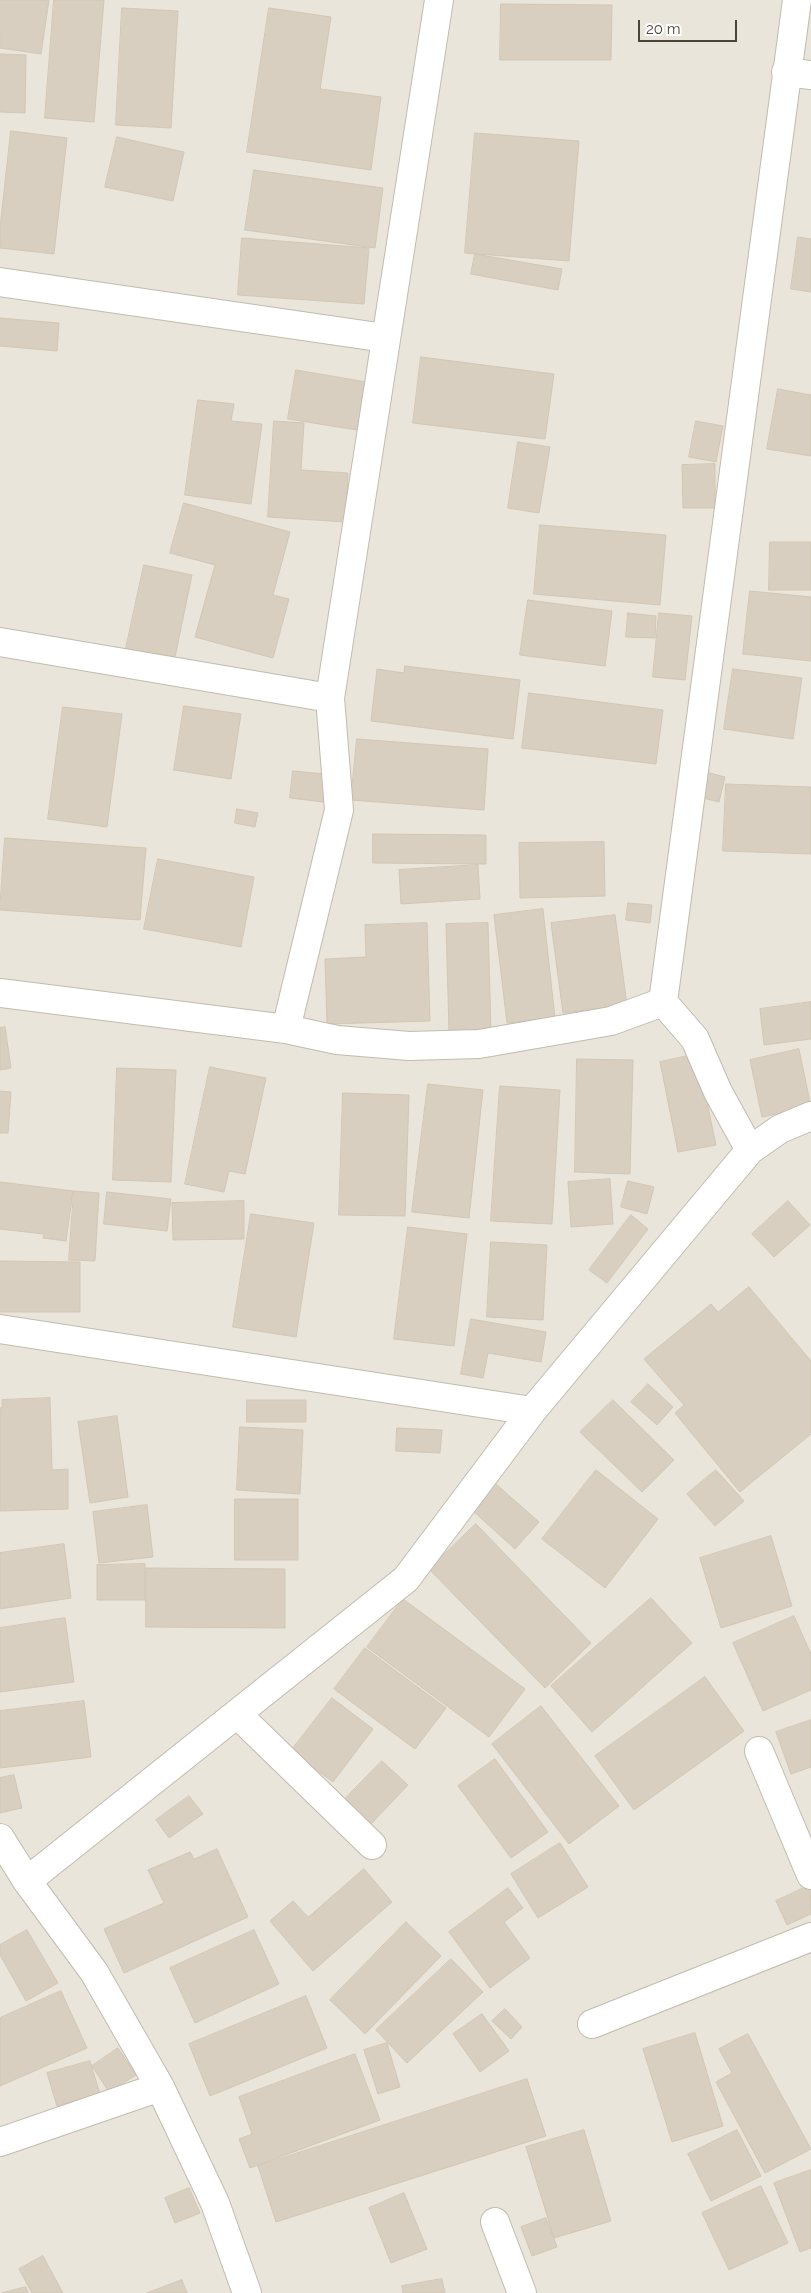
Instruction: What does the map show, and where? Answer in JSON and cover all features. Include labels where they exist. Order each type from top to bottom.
[{"type":"street","points":[[286,1030],[339,810],[330,698],[439,0]]},
{"type":"street","points":[[750,1150],[718,1092],[695,1039],[663,1002],[799,74],[797,0]]},
{"type":"street","points":[[0,282],[385,338]]},
{"type":"street","points":[[0,642],[330,698]]},
{"type":"street","points":[[0,993],[286,1030],[337,1040],[409,1046],[479,1044],[611,1021],[663,1002]]},
{"type":"street","points":[[27,1880],[406,1579],[532,1411],[750,1150],[780,1129],[811,1116]]},
{"type":"street","points":[[0,1329],[532,1411]]},
{"type":"street","points":[[237,1714],[372,1845]]},
{"type":"street","points":[[759,1751],[811,1875]]},
{"type":"street","points":[[0,1838],[27,1880],[94,1972],[160,2087],[215,2203],[247,2293]]},
{"type":"street","points":[[592,2024],[811,1937]]},
{"type":"street","points":[[0,2142],[160,2087]]},
{"type":"street","points":[[496,2222],[522,2293]]},
{"type":"shaded area","points":[[0,0],[811,0],[811,2293],[0,2293]]},
{"type":"building","points":[[0,0],[49,0],[41,54],[0,48]]},
{"type":"building","points":[[54,0],[104,0],[94,122],[45,118]]},
{"type":"building","points":[[501,4],[612,5],[611,60],[500,60]]},
{"type":"building","points":[[122,8],[178,11],[171,128],[116,125]]},
{"type":"building","points":[[269,8],[331,17],[320,89],[381,97],[371,170],[247,152]]},
{"type":"building","points":[[0,54],[26,55],[25,113],[0,112]]},
{"type":"building","points":[[11,131],[67,138],[54,254],[0,248],[0,228]]},
{"type":"building","points":[[475,133],[579,141],[569,261],[465,253]]},
{"type":"building","points":[[117,137],[184,152],[173,201],[105,187]]},
{"type":"building","points":[[254,170],[383,188],[375,248],[245,230]]},
{"type":"building","points":[[798,237],[811,239],[811,292],[791,289]]},
{"type":"building","points":[[242,238],[369,248],[364,304],[238,295]]},
{"type":"building","points":[[475,254],[562,269],[558,290],[471,274]]},
{"type":"building","points":[[0,318],[59,323],[57,351],[0,346]]},
{"type":"building","points":[[421,357],[554,374],[545,439],[413,423]]},
{"type":"building","points":[[296,370],[372,383],[363,431],[288,419]]},
{"type":"building","points":[[778,389],[811,395],[811,456],[767,449]]},
{"type":"building","points":[[198,400],[234,404],[231,421],[262,424],[251,504],[185,495]]},
{"type":"building","points":[[274,421],[304,423],[301,470],[348,473],[346,522],[268,517]]},
{"type":"building","points":[[696,421],[723,426],[716,462],[689,457]]},
{"type":"building","points":[[518,442],[550,447],[539,513],[508,508]]},
{"type":"building","points":[[715,464],[715,508],[683,508],[682,465]]},
{"type":"building","points":[[184,503],[290,532],[273,595],[289,599],[273,658],[195,637],[215,565],[170,553]]},
{"type":"building","points":[[540,525],[666,535],[660,605],[534,594]]},
{"type":"building","points":[[770,542],[811,542],[811,590],[769,590]]},
{"type":"building","points":[[144,565],[192,575],[174,662],[125,653]]},
{"type":"building","points":[[750,591],[811,597],[811,661],[743,654]]},
{"type":"building","points":[[528,600],[612,611],[605,666],[520,655]]},
{"type":"building","points":[[628,613],[656,616],[655,638],[626,637]]},
{"type":"building","points":[[659,613],[692,616],[685,680],[653,677]]},
{"type":"building","points":[[405,666],[520,680],[513,739],[371,721],[377,669],[404,673]]},
{"type":"building","points":[[733,669],[802,678],[793,739],[724,729]]},
{"type":"building","points":[[529,693],[663,710],[656,764],[522,748]]},
{"type":"building","points":[[184,706],[241,714],[231,779],[174,770]]},
{"type":"building","points":[[63,707],[122,714],[107,827],[48,819]]},
{"type":"building","points":[[357,739],[488,749],[484,810],[351,800]]},
{"type":"building","points":[[293,771],[325,774],[323,802],[290,798]]},
{"type":"building","points":[[706,772],[725,777],[719,802],[699,797]]},
{"type":"building","points":[[726,784],[811,787],[811,854],[723,851]]},
{"type":"building","points":[[237,809],[258,813],[255,827],[235,823]]},
{"type":"building","points":[[373,834],[486,835],[486,864],[373,863]]},
{"type":"building","points":[[5,838],[146,848],[140,920],[0,910]]},
{"type":"building","points":[[604,842],[605,896],[520,898],[519,843]]},
{"type":"building","points":[[158,859],[254,877],[241,947],[144,929]]},
{"type":"building","points":[[478,865],[480,899],[401,904],[399,870]]},
{"type":"building","points":[[628,903],[652,905],[650,923],[626,920]]},
{"type":"building","points":[[543,909],[555,1018],[507,1023],[494,915]]},
{"type":"building","points":[[615,915],[627,1005],[563,1013],[551,923]]},
{"type":"building","points":[[427,923],[430,1021],[327,1024],[325,959],[366,957],[365,925]]},
{"type":"building","points":[[488,923],[491,1031],[449,1032],[446,924]]},
{"type":"building","points":[[811,1002],[811,1039],[764,1045],[760,1009]]},
{"type":"building","points":[[5,1027],[11,1068],[0,1070],[0,1028]]},
{"type":"building","points":[[799,1049],[811,1107],[762,1117],[750,1060]]},
{"type":"building","points":[[697,1054],[716,1145],[678,1152],[660,1062]]},
{"type":"building","points":[[577,1059],[633,1060],[630,1174],[575,1172]]},
{"type":"building","points":[[210,1067],[266,1078],[245,1174],[229,1171],[224,1192],[185,1184]]},
{"type":"building","points":[[117,1068],[176,1070],[171,1182],[113,1180]]},
{"type":"building","points":[[428,1084],[483,1090],[469,1218],[412,1212]]},
{"type":"building","points":[[500,1086],[560,1090],[552,1224],[491,1221]]},
{"type":"building","points":[[0,1091],[11,1092],[8,1133],[0,1133]]},
{"type":"building","points":[[343,1093],[409,1095],[405,1216],[339,1215]]},
{"type":"building","points":[[610,1179],[613,1224],[571,1227],[568,1182]]},
{"type":"building","points":[[628,1181],[654,1187],[647,1214],[621,1207]]},
{"type":"building","points":[[0,1182],[73,1191],[66,1241],[43,1238],[44,1234],[0,1229]]},
{"type":"building","points":[[74,1191],[99,1193],[95,1261],[69,1260]]},
{"type":"building","points":[[107,1192],[171,1199],[167,1231],[104,1224]]},
{"type":"building","points":[[244,1201],[244,1239],[173,1240],[172,1203]]},
{"type":"building","points":[[788,1201],[810,1225],[774,1257],[752,1234]]},
{"type":"building","points":[[251,1214],[314,1223],[296,1337],[233,1327]]},
{"type":"building","points":[[631,1215],[648,1229],[607,1283],[589,1270]]},
{"type":"building","points":[[408,1227],[467,1234],[454,1346],[394,1339]]},
{"type":"building","points":[[491,1242],[547,1245],[543,1320],[487,1317]]},
{"type":"building","points":[[0,1261],[80,1262],[80,1312],[0,1312]]},
{"type":"building","points":[[749,1287],[811,1361],[811,1434],[740,1492],[675,1413],[684,1405],[644,1359],[711,1304],[718,1312]]},
{"type":"building","points":[[471,1319],[546,1332],[541,1362],[488,1353],[483,1378],[461,1374]]},
{"type":"building","points":[[648,1384],[673,1407],[657,1425],[631,1402]]},
{"type":"building","points":[[50,1398],[52,1470],[68,1469],[68,1509],[0,1511],[0,1408],[2,1408],[2,1400]]},
{"type":"building","points":[[247,1400],[306,1400],[306,1422],[247,1422]]},
{"type":"building","points":[[613,1400],[674,1460],[642,1492],[580,1432]]},
{"type":"building","points":[[117,1416],[128,1497],[90,1503],[78,1422]]},
{"type":"building","points":[[240,1427],[303,1430],[300,1494],[237,1490]]},
{"type":"building","points":[[397,1428],[442,1430],[440,1453],[396,1451]]},
{"type":"building","points":[[596,1470],[658,1519],[605,1588],[542,1539]]},
{"type":"building","points":[[716,1470],[744,1501],[715,1526],[687,1494]]},
{"type":"building","points":[[496,1484],[539,1522],[515,1549],[472,1510]]},
{"type":"building","points":[[235,1499],[298,1499],[298,1560],[235,1560]]},
{"type":"building","points":[[147,1505],[153,1557],[99,1563],[93,1512]]},
{"type":"building","points":[[476,1524],[591,1643],[545,1688],[429,1569]]},
{"type":"building","points":[[771,1536],[792,1606],[721,1628],[700,1558]]},
{"type":"building","points":[[64,1544],[71,1598],[0,1609],[0,1553]]},
{"type":"building","points":[[145,1564],[145,1600],[97,1600],[97,1565]]},
{"type":"building","points":[[146,1568],[285,1569],[285,1628],[146,1627]]},
{"type":"building","points":[[651,1598],[692,1643],[592,1732],[551,1686]]},
{"type":"building","points":[[403,1599],[525,1689],[489,1737],[367,1647]]},
{"type":"building","points":[[794,1616],[811,1654],[811,1690],[763,1711],[733,1643]]},
{"type":"building","points":[[65,1618],[74,1682],[0,1692],[0,1628]]},
{"type":"building","points":[[365,1648],[446,1708],[415,1749],[334,1689]]},
{"type":"building","points":[[705,1677],[744,1731],[634,1810],[595,1756]]},
{"type":"building","points":[[332,1698],[373,1729],[333,1782],[291,1751]]},
{"type":"building","points":[[84,1701],[91,1757],[0,1768],[0,1711]]},
{"type":"building","points":[[541,1706],[619,1806],[569,1844],[492,1744]]},
{"type":"building","points":[[811,1720],[811,1767],[791,1774],[776,1732]]},
{"type":"building","points":[[495,1759],[548,1832],[511,1858],[458,1786]]},
{"type":"building","points":[[382,1761],[408,1785],[370,1825],[344,1800]]},
{"type":"building","points":[[14,1775],[22,1808],[0,1813],[0,1778]]},
{"type":"building","points":[[189,1796],[203,1814],[169,1838],[156,1820]]},
{"type":"building","points":[[560,1843],[588,1887],[538,1918],[511,1874]]},
{"type":"building","points":[[217,1849],[248,1917],[124,1973],[104,1929],[164,1903],[148,1870],[190,1852],[194,1859]]},
{"type":"building","points":[[364,1869],[392,1902],[313,1971],[270,1921],[293,1901],[308,1917]]},
{"type":"building","points":[[810,1885],[811,1914],[787,1925],[776,1901]]},
{"type":"building","points":[[508,1888],[523,1908],[504,1922],[530,1958],[490,1988],[449,1932]]},
{"type":"building","points":[[406,1922],[441,1956],[365,2034],[330,2000]]},
{"type":"building","points":[[27,1930],[58,1983],[26,2001],[0,1955],[0,1945]]},
{"type":"building","points":[[254,1930],[279,1984],[195,2023],[170,1968]]},
{"type":"building","points":[[451,1959],[483,1992],[407,2063],[376,2030]]},
{"type":"building","points":[[61,1991],[87,2048],[0,2086],[0,2018]]},
{"type":"building","points":[[306,1996],[327,2048],[210,2096],[189,2044]]},
{"type":"building","points":[[505,2009],[522,2027],[511,2039],[492,2021]]},
{"type":"building","points":[[482,2014],[509,2051],[480,2072],[453,2034]]},
{"type":"building","points":[[695,2033],[723,2126],[672,2142],[643,2049]]},
{"type":"building","points":[[748,2034],[811,2149],[765,2173],[716,2082],[732,2073],[719,2049]]},
{"type":"building","points":[[387,2043],[400,2087],[378,2094],[364,2050]]},
{"type":"building","points":[[118,2048],[136,2075],[109,2092],[92,2066]]},
{"type":"building","points":[[355,2054],[380,2120],[250,2168],[239,2139],[252,2134],[239,2097]]},
{"type":"building","points":[[90,2061],[100,2094],[57,2106],[47,2073]]},
{"type":"building","points":[[527,2079],[546,2136],[276,2222],[258,2166]]},
{"type":"building","points":[[584,2130],[611,2221],[554,2238],[526,2147]]},
{"type":"building","points":[[737,2130],[761,2176],[711,2201],[688,2154]]},
{"type":"building","points":[[811,2170],[811,2248],[800,2252],[774,2183]]},
{"type":"building","points":[[761,2186],[788,2243],[729,2270],[702,2213]]},
{"type":"building","points":[[189,2188],[200,2213],[175,2223],[165,2198]]},
{"type":"building","points":[[404,2193],[427,2249],[391,2263],[369,2208]]},
{"type":"building","points":[[546,2218],[557,2247],[532,2256],[521,2227]]},
{"type":"building","points":[[43,2256],[63,2293],[32,2293],[19,2269]]},
{"type":"building","points":[[442,2279],[445,2293],[403,2293],[402,2286]]},
{"type":"building","points":[[182,2280],[187,2293],[147,2293]]},
{"type":"building","points":[[26,2287],[28,2293],[2,2293]]}]
